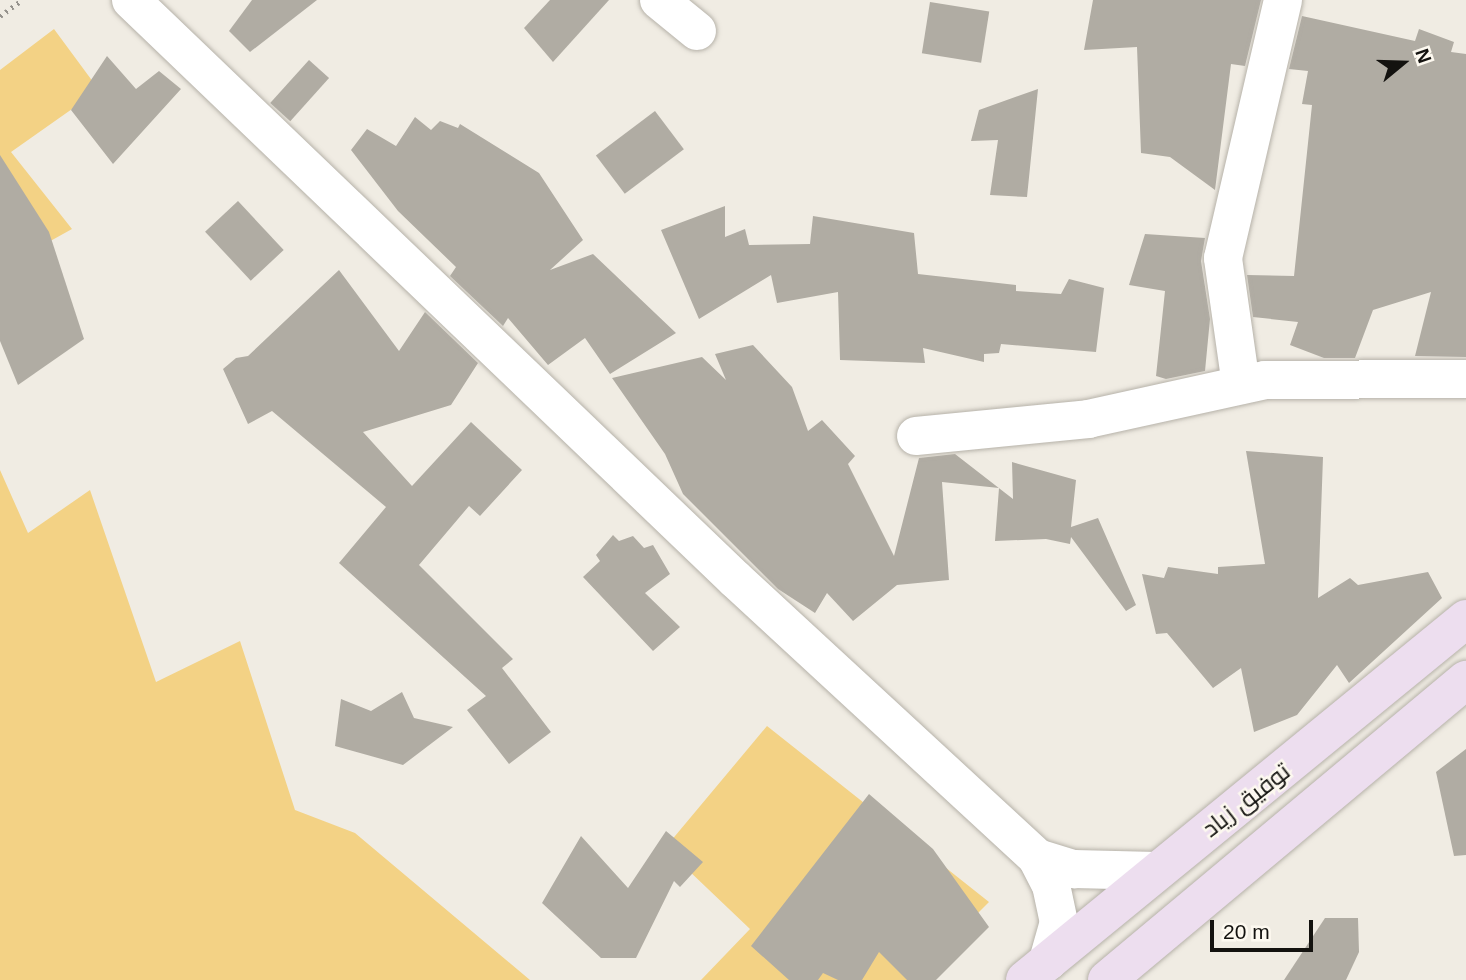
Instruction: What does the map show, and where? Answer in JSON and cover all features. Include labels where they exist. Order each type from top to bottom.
[{"type":"main road","name":"توفيق زياد","points":[[1036,970],[1353,715],[1466,619]]},
{"type":"main road","name":"توفيق زياد","points":[[1107,980],[1466,680]]},
{"type":"street","points":[[131,0],[734,579],[1037,858],[1051,885],[1059,922],[1036,970]]},
{"type":"street","points":[[659,0],[697,31]]},
{"type":"street","points":[[1241,385],[1223,258],[1283,0]]},
{"type":"street","points":[[916,436],[1088,419],[1265,380],[1466,379]]},
{"type":"street","points":[[1037,858],[1074,869],[1157,871]]},
{"type":"path","points":[[0,16],[22,0]]},
{"type":"shaded area","points":[[54,29],[99,90],[11,152],[72,229],[0,269],[0,70]]},
{"type":"shaded area","points":[[0,470],[28,533],[90,490],[156,682],[240,641],[295,810],[355,833],[530,980],[0,980]]},
{"type":"shaded area","points":[[767,726],[989,902],[911,980],[701,980],[750,929],[665,848]]},
{"type":"building","points":[[252,0],[317,0],[250,52],[229,31]]},
{"type":"building","points":[[550,0],[609,0],[553,62],[524,28]]},
{"type":"building","points":[[1093,0],[1261,0],[1245,66],[1231,64],[1215,190],[1170,157],[1141,153],[1137,47],[1084,50]]},
{"type":"building","points":[[930,2],[989,11],[981,63],[922,53]]},
{"type":"building","points":[[1302,16],[1415,41],[1419,29],[1454,42],[1451,52],[1466,54],[1466,357],[1415,356],[1431,292],[1373,310],[1355,358],[1324,358],[1290,345],[1298,322],[1253,317],[1247,275],[1294,276],[1312,105],[1302,104],[1308,71],[1289,69]]},
{"type":"building","points":[[107,56],[136,89],[159,71],[181,89],[113,164],[71,110]]},
{"type":"building","points":[[309,60],[329,78],[290,121],[270,103]]},
{"type":"building","points":[[1038,89],[1027,197],[990,195],[998,140],[971,141],[979,110]]},
{"type":"building","points":[[655,111],[684,149],[625,194],[596,156]]},
{"type":"building","points":[[415,117],[431,130],[440,121],[458,128],[460,124],[539,173],[583,240],[550,270],[593,254],[676,333],[610,374],[585,338],[548,365],[508,318],[503,326],[450,276],[456,267],[398,211],[351,150],[367,129],[396,146]]},
{"type":"building","points":[[0,155],[49,232],[84,339],[18,385],[0,341]]},
{"type":"building","points":[[238,201],[284,250],[251,281],[205,232]]},
{"type":"building","points":[[725,206],[725,237],[745,229],[749,245],[810,244],[813,216],[914,233],[918,274],[1016,285],[1016,291],[1061,294],[1069,279],[1104,288],[1096,352],[1001,344],[999,353],[984,354],[984,362],[923,348],[925,363],[840,360],[838,292],[777,303],[771,275],[699,319],[661,230]]},
{"type":"building","points":[[1145,234],[1205,238],[1201,261],[1210,319],[1205,371],[1166,379],[1156,376],[1165,291],[1129,285]]},
{"type":"building","points":[[339,270],[399,351],[425,312],[478,363],[451,405],[363,432],[412,486],[471,422],[522,470],[480,516],[469,506],[419,565],[513,659],[502,668],[551,732],[509,764],[467,710],[486,696],[339,563],[386,507],[272,411],[248,424],[223,369],[236,358],[248,356]]},
{"type":"building","points":[[753,345],[792,387],[808,431],[822,420],[855,456],[848,464],[894,556],[919,458],[955,454],[999,488],[942,482],[949,580],[897,585],[853,621],[827,593],[815,613],[778,589],[683,494],[665,454],[612,378],[702,357],[726,380],[715,354]]},
{"type":"building","points":[[1246,451],[1323,457],[1318,598],[1350,578],[1358,585],[1428,572],[1442,598],[1349,683],[1337,665],[1297,715],[1254,732],[1241,668],[1213,688],[1167,633],[1156,634],[1142,574],[1164,578],[1168,567],[1218,574],[1218,567],[1265,564]]},
{"type":"building","points":[[1012,462],[1076,480],[1071,527],[1098,518],[1136,605],[1126,611],[1071,537],[1070,544],[1046,539],[995,541],[999,488],[1013,499]]},
{"type":"building","points":[[613,535],[619,541],[633,536],[644,548],[653,545],[670,574],[645,593],[680,627],[653,651],[583,577],[600,561],[596,555]]},
{"type":"building","points":[[402,692],[414,718],[453,727],[403,765],[335,746],[341,699],[371,711]]},
{"type":"building","points":[[1466,749],[1466,855],[1454,856],[1436,772]]},
{"type":"building","points":[[869,794],[933,849],[989,927],[936,980],[907,980],[879,952],[862,980],[838,980],[823,973],[818,980],[789,980],[751,946]]},
{"type":"building","points":[[666,831],[703,862],[680,887],[674,881],[636,958],[601,958],[542,903],[581,836],[628,888]]},
{"type":"building","points":[[1325,918],[1358,918],[1359,952],[1346,980],[1284,980]]}]
